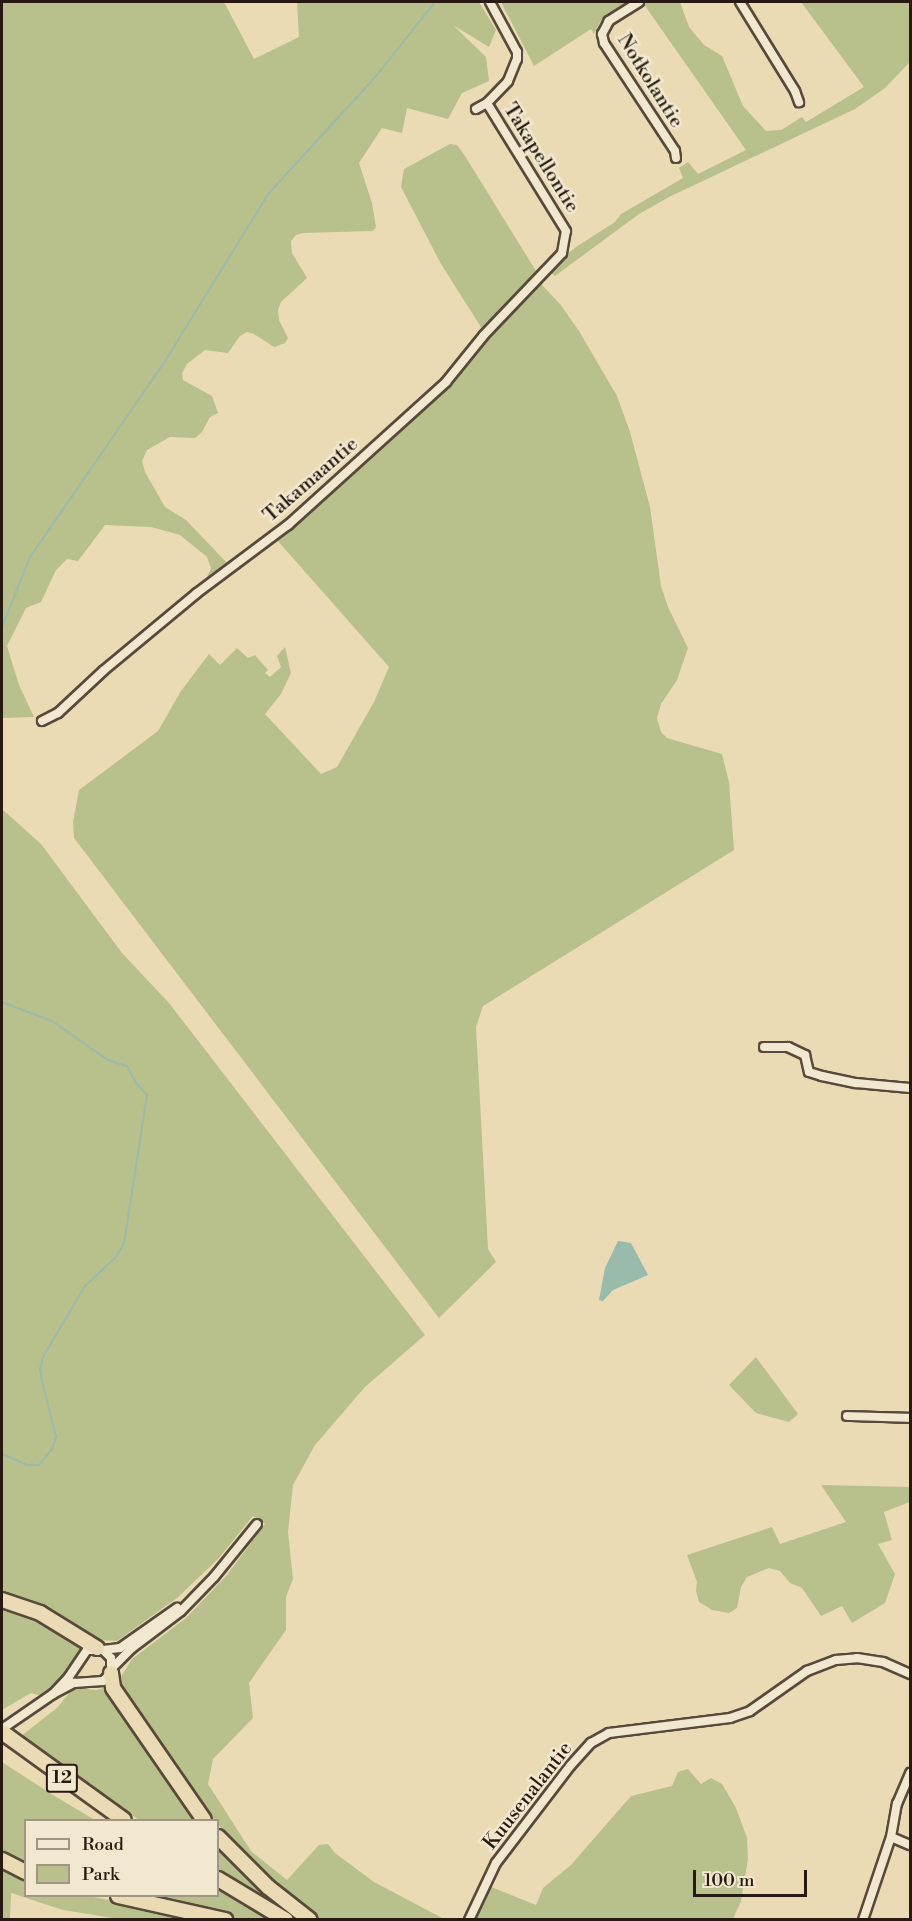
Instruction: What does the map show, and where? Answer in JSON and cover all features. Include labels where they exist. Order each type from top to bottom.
[{"type":"highway","points":[[2,1600],[40,1613],[100,1649]]},
{"type":"highway","points":[[111,1671],[113,1689],[203,1819]]},
{"type":"highway","name":"12","points":[[2,1731],[121,1819]]},
{"type":"highway","points":[[219,1838],[250,1871],[310,1920]]},
{"type":"highway","points":[[2,1860],[24,1871]]},
{"type":"highway","points":[[219,1880],[286,1920]]},
{"type":"highway","points":[[122,1897],[225,1920]]},
{"type":"street","points":[[476,109],[487,103],[508,81],[517,59],[517,52],[490,2]]},
{"type":"street","name":"Notkolantie","points":[[639,2],[609,21],[602,34],[604,43],[675,151],[676,158]]},
{"type":"street","points":[[740,2],[795,91],[799,102]]},
{"type":"street","name":"Takapellontie","points":[[487,103],[566,231]]},
{"type":"street","name":"Takamaantie","points":[[42,721],[58,713],[197,593],[288,525],[446,382],[484,335],[562,253],[566,231]]},
{"type":"street","points":[[764,1047],[788,1047],[805,1055],[809,1072],[822,1076],[856,1083],[910,1088]]},
{"type":"street","points":[[847,1416],[910,1418]]},
{"type":"street","points":[[2,1731],[53,1694],[78,1682],[103,1682],[127,1652],[167,1622],[194,1597],[257,1524]]},
{"type":"street","points":[[53,1694],[69,1677],[82,1654],[100,1649],[120,1648],[194,1597]]},
{"type":"street","points":[[100,1649],[111,1658],[111,1671]]},
{"type":"street","name":"Kuusenalantie","points":[[469,1920],[496,1863],[570,1765],[591,1743],[609,1733],[730,1718],[750,1711],[807,1671],[836,1660],[857,1658],[883,1662],[910,1674]]},
{"type":"street","points":[[864,1920],[891,1837],[897,1804],[910,1773]]},
{"type":"street","points":[[891,1837],[910,1845]]},
{"type":"green space","points":[[2,2],[224,2],[254,59],[299,37],[297,2],[479,2],[496,30],[489,47],[453,25],[486,57],[489,81],[462,93],[448,119],[407,108],[402,133],[382,128],[359,163],[372,203],[376,227],[373,231],[303,233],[296,235],[291,241],[292,253],[307,278],[281,302],[278,310],[279,320],[288,338],[285,343],[274,347],[247,332],[240,336],[228,353],[205,350],[187,364],[182,373],[183,380],[212,396],[218,413],[210,417],[202,432],[195,438],[170,437],[147,450],[142,461],[145,472],[165,507],[186,520],[228,564],[210,580],[207,577],[211,568],[207,557],[180,535],[151,527],[105,525],[78,561],[67,559],[56,570],[41,602],[26,608],[7,646],[19,685],[34,717],[2,718]]},
{"type":"green space","points":[[501,2],[631,2],[600,22],[594,34],[591,29],[534,66]]},
{"type":"green space","points":[[680,2],[689,27],[704,45],[722,56],[743,106],[766,131],[781,130],[802,117],[806,122],[864,87],[801,2],[910,2],[910,62],[885,88],[855,109],[669,197],[639,214],[555,276],[548,270],[576,247],[615,222],[621,214],[683,178],[679,168],[688,162],[698,174],[746,150],[643,3]]},
{"type":"green space","points":[[450,144],[457,145],[465,156],[536,271],[484,332],[441,264],[401,187],[404,169]]},
{"type":"green space","points":[[541,284],[560,304],[579,331],[617,396],[630,432],[650,507],[661,586],[668,607],[688,648],[677,680],[661,704],[657,718],[661,732],[667,738],[722,754],[729,782],[734,850],[483,1006],[476,1027],[488,1249],[496,1262],[439,1318],[74,838],[73,822],[79,790],[158,731],[181,691],[209,654],[220,665],[237,648],[248,658],[255,655],[268,670],[265,673],[270,677],[281,667],[277,656],[285,647],[291,673],[281,694],[265,714],[321,774],[337,767],[374,702],[389,667],[277,540]]},
{"type":"green space","points":[[2,809],[41,844],[122,953],[169,1003],[425,1335],[365,1387],[315,1445],[293,1485],[288,1532],[293,1579],[286,1597],[286,1630],[249,1683],[253,1718],[213,1759],[208,1784],[251,1851],[287,1880],[319,1845],[328,1844],[335,1853],[374,1882],[444,1919],[320,1920],[261,1874],[239,1852],[219,1826],[219,1819],[214,1819],[191,1789],[121,1688],[119,1680],[132,1659],[186,1618],[227,1575],[265,1524],[253,1516],[218,1559],[177,1598],[117,1641],[98,1640],[80,1634],[54,1615],[20,1598],[2,1594]]},
{"type":"green space","points":[[756,1357],[798,1414],[789,1422],[756,1413],[729,1385]]},
{"type":"green space","points":[[821,1485],[910,1487],[910,1502],[884,1512],[892,1540],[878,1544],[895,1574],[885,1603],[852,1623],[842,1606],[821,1616],[802,1588],[790,1583],[780,1571],[769,1568],[747,1577],[741,1587],[737,1608],[729,1613],[712,1610],[699,1602],[696,1591],[697,1582],[687,1555],[772,1527],[780,1544],[846,1522]]},
{"type":"green space","points":[[2,1605],[37,1617],[81,1648],[54,1687],[42,1696],[31,1693],[2,1710]]},
{"type":"green space","points":[[106,1687],[197,1819],[138,1819],[20,1737],[58,1707],[70,1692],[78,1688],[97,1690]]},
{"type":"green space","points":[[2,1762],[93,1819],[24,1819],[24,1866],[2,1855]]},
{"type":"green space","points":[[688,1769],[701,1784],[711,1778],[722,1784],[736,1808],[747,1838],[748,1859],[741,1901],[733,1919],[475,1919],[491,1887],[536,1905],[543,1888],[571,1865],[631,1796],[672,1786],[678,1772]]},
{"type":"green space","points":[[219,1845],[290,1912],[219,1872]]},
{"type":"green space","points":[[2,1867],[24,1878],[24,1897],[94,1897],[202,1919],[119,1919],[63,1910],[11,1893],[10,1919],[2,1919]]},
{"type":"green space","points":[[219,1888],[272,1919],[240,1919],[144,1897],[219,1897]]},
{"type":"shaded area","points":[[618,1241],[631,1243],[648,1275],[613,1290],[603,1301],[599,1300],[605,1268]]},
{"type":"waterway","points":[[2,627],[30,557],[162,366],[269,193],[377,75],[435,2]]},
{"type":"waterway","points":[[2,1002],[52,1021],[108,1060],[127,1066],[136,1083],[147,1095],[124,1243],[116,1257],[85,1286],[43,1357],[40,1369],[56,1437],[52,1449],[39,1465],[27,1465],[2,1454]]}]
